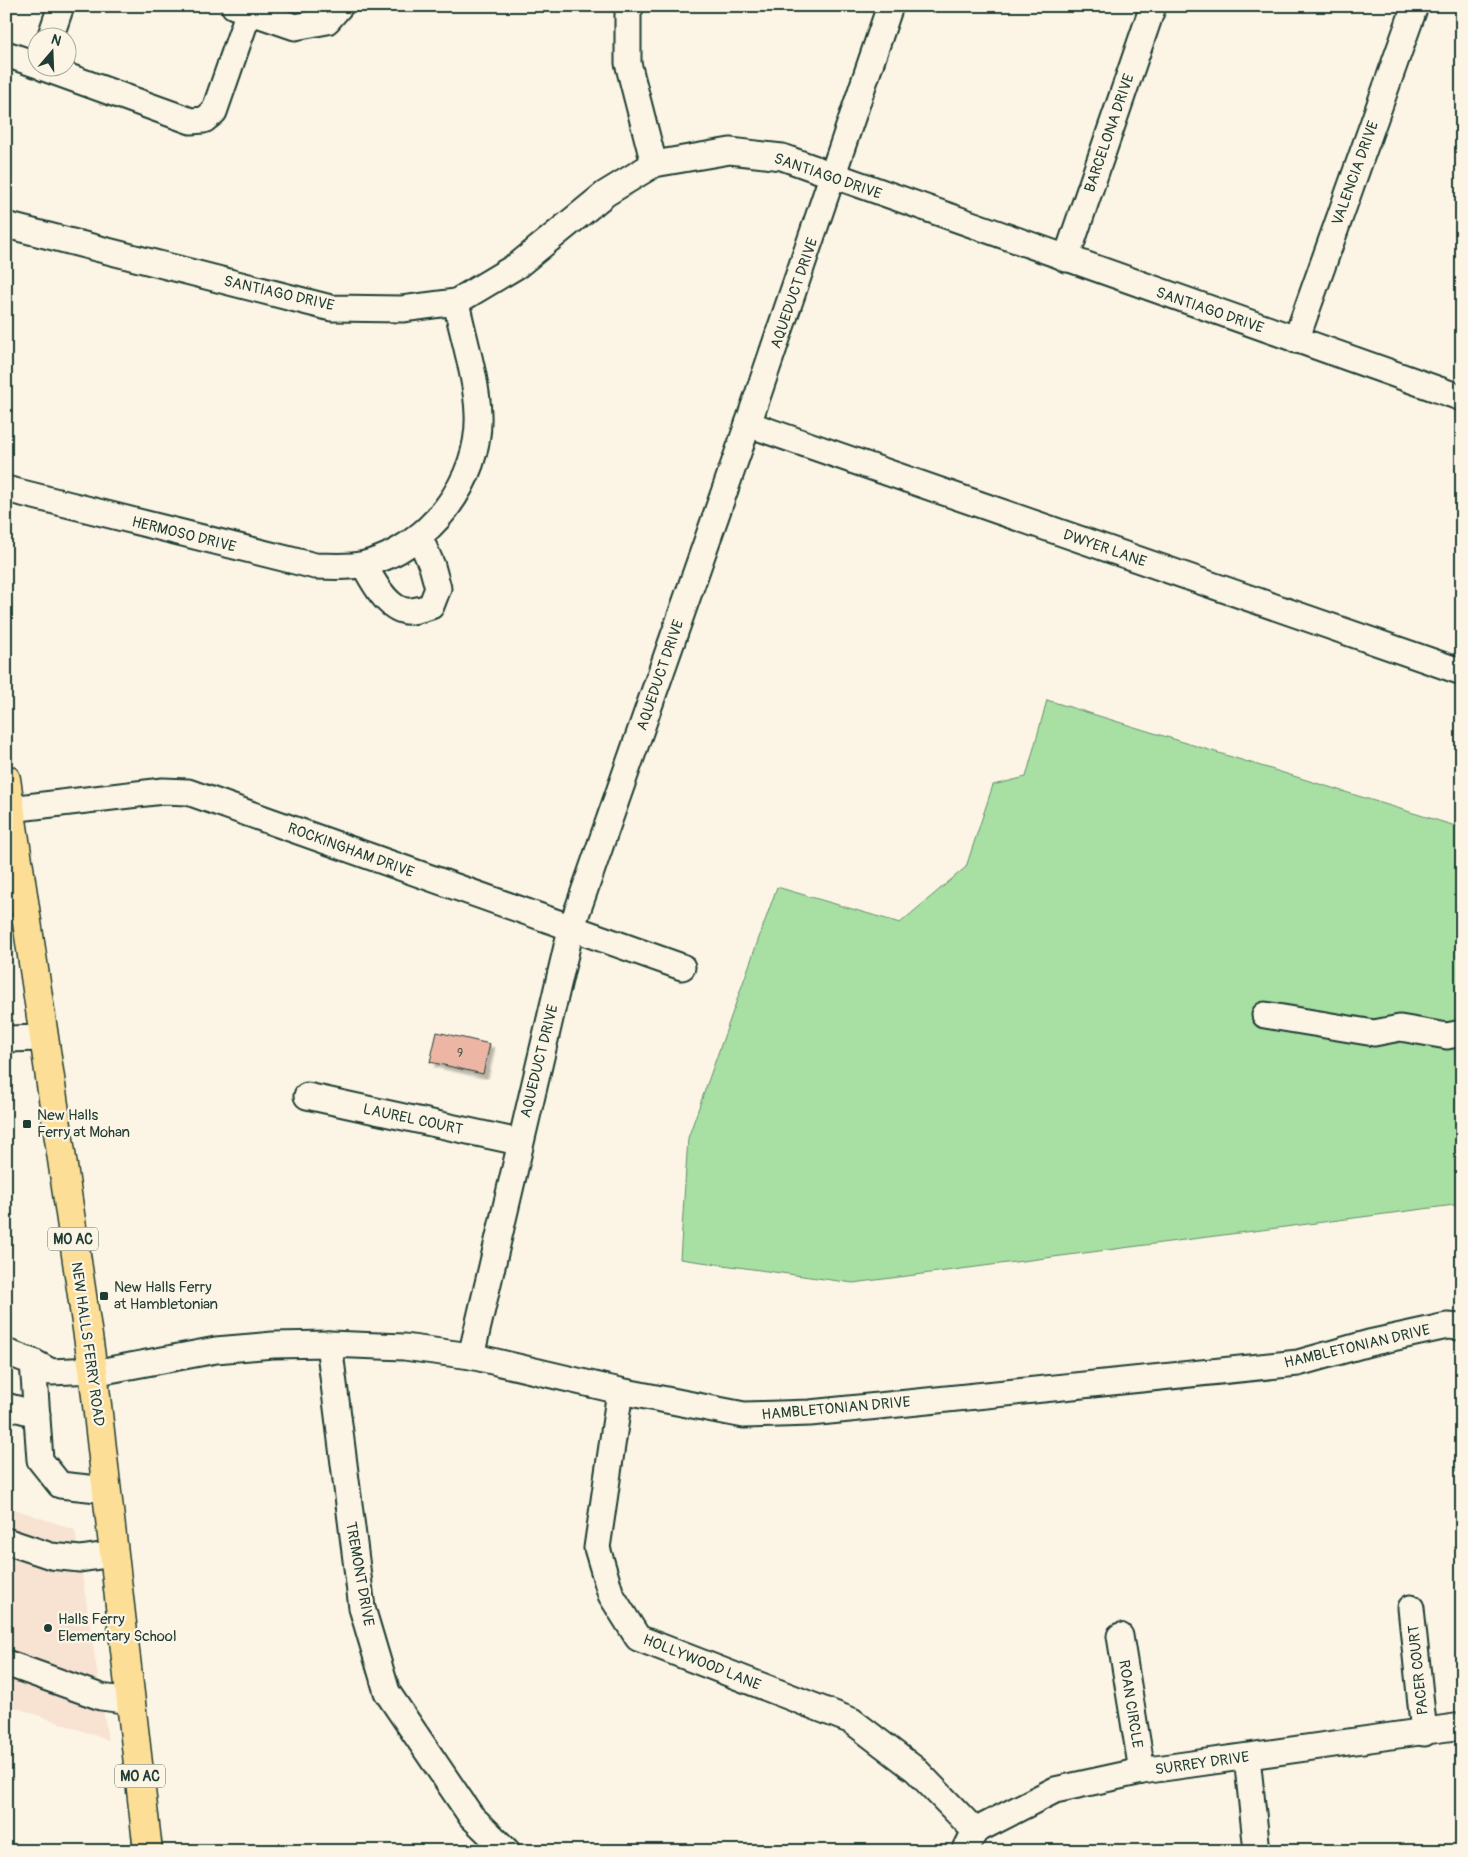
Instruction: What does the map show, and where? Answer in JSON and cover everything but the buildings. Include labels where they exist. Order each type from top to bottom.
[{"type":"main road","name":"NEW HALLS FERRY ROAD","points":[[6,779],[93,1372],[148,1851]]},
{"type":"street","points":[[53,28],[61,6]]},
{"type":"street","points":[[72,78],[191,121],[204,120],[214,112],[242,9],[295,27],[326,21],[340,6]]},
{"type":"street","points":[[631,6],[628,14],[628,63],[654,164]]},
{"type":"street","name":"AQUEDUCT DRIVE","points":[[471,1356],[519,1142],[571,929],[834,177],[890,6]]},
{"type":"street","name":"BARCELONA DRIVE","points":[[1066,259],[1153,6]]},
{"type":"street","name":"VALENCIA DRIVE","points":[[1296,340],[1415,6]]},
{"type":"street","points":[[6,54],[28,62]]},
{"type":"street","name":"SANTIAGO DRIVE","points":[[6,225],[331,308],[402,309],[456,302],[518,265],[605,194],[654,164],[730,151],[782,157],[1462,398]]},
{"type":"street","name":"HERMOSO DRIVE","points":[[6,489],[315,566],[364,565],[399,551],[436,522],[464,481],[476,446],[478,414],[456,302]]},
{"type":"street","name":"DWYER LANE","points":[[748,424],[1462,672]]},
{"type":"street","points":[[364,565],[380,593],[394,605],[410,612],[431,606],[438,588],[432,566],[419,536]]},
{"type":"street","name":"ROCKINGHAM DRIVE","points":[[10,809],[164,791],[188,792],[682,967]]},
{"type":"street","points":[[1265,1015],[1374,1033],[1400,1028],[1447,1036],[1462,1033]]},
{"type":"street","points":[[6,1039],[43,1038]]},
{"type":"street","name":"LAUREL COURT","points":[[307,1096],[519,1142]]},
{"type":"street","name":"HAMBLETONIAN DRIVE","points":[[6,1352],[33,1362],[51,1372],[93,1372],[216,1350],[273,1345],[329,1344],[404,1347],[471,1356],[620,1391],[744,1415],[810,1413],[1298,1363],[1369,1343],[1447,1326],[1462,1327]]},
{"type":"street","name":"TREMONT DRIVE","points":[[329,1344],[362,1608],[387,1692],[471,1816],[507,1851]]},
{"type":"street","points":[[33,1362],[40,1460],[60,1485],[107,1490]]},
{"type":"street","name":"HOLLYWOOD LANE","points":[[620,1391],[597,1548],[611,1595],[638,1638],[852,1721],[916,1770],[970,1841]]},
{"type":"street","points":[[6,1406],[37,1414]]},
{"type":"street","points":[[6,1541],[51,1556],[80,1559],[114,1554]]},
{"type":"street","name":"PACER COURT","points":[[1411,1608],[1424,1733]]},
{"type":"street","name":"ROAN CIRCLE","points":[[1120,1636],[1142,1771]]},
{"type":"street","points":[[6,1663],[101,1697],[131,1701]]},
{"type":"street","name":"SURREY DRIVE","points":[[970,1841],[1055,1790],[1142,1771],[1424,1733],[1462,1726]]},
{"type":"street","points":[[1247,1756],[1257,1851]]},
{"type":"shaded area","name":"Halls Ferry Elementary School","points":[[6,1506],[75,1530],[108,1740],[6,1704]]},
{"type":"green space","points":[[1047,700],[1462,828],[1462,1204],[853,1283],[680,1259],[688,1138],[777,887],[900,923],[966,867],[993,785],[1026,777]]},
{"type":"place","name":"New Halls Ferry at Mohan","points":[[27,1124]]},
{"type":"place","name":"New Halls Ferry at Hambletonian","points":[[104,1296]]},
{"type":"place","name":"Halls Ferry Elementary School","points":[[48,1628]]}]
